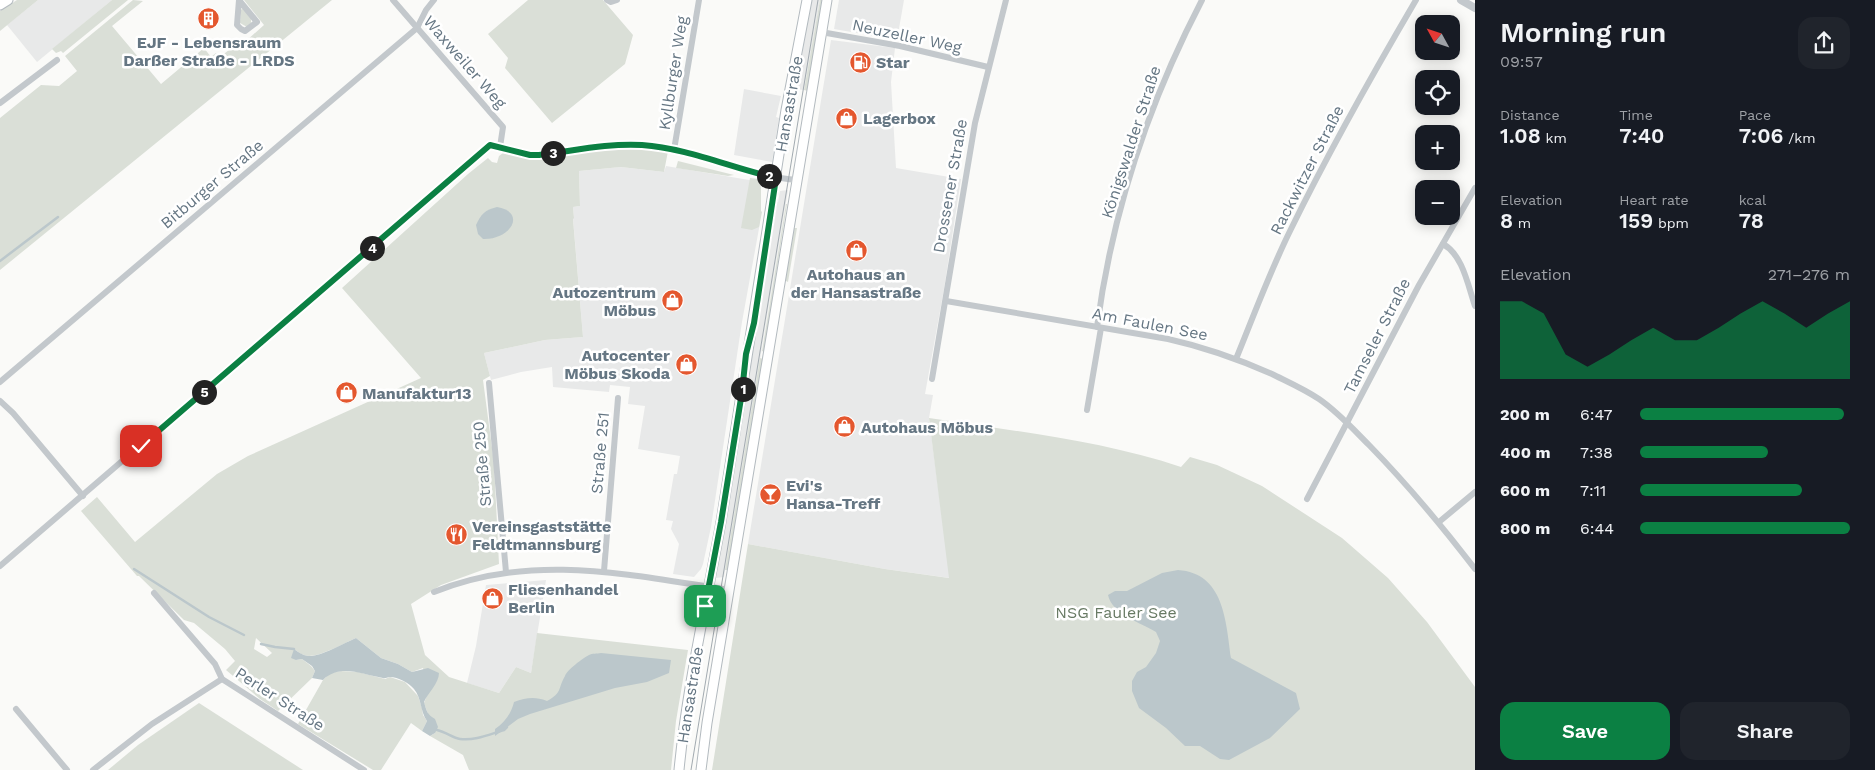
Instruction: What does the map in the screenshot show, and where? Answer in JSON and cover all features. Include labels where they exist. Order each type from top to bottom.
[{"type":"main road","points":[[1,2],[8,0]]},
{"type":"main road","name":"Hansastraße","points":[[680,770],[682,739],[721,522],[742,392],[746,354],[754,323],[786,110],[807,0]]},
{"type":"main road","name":"Hansastraße","points":[[701,770],[708,714],[827,0]]},
{"type":"street","points":[[239,0],[257,22],[246,31],[241,30],[237,23],[239,0]]},
{"type":"street","name":"Waxweiler Weg","points":[[393,0],[503,127],[500,147]]},
{"type":"street","name":"Bitburger Straße","points":[[0,382],[417,28],[426,10],[434,0]]},
{"type":"street","points":[[607,0],[611,2],[617,0]]},
{"type":"street","name":"Kyllburger Weg","points":[[674,150],[699,0]]},
{"type":"street","name":"Drossener Straße","points":[[932,379],[975,123],[1006,0]]},
{"type":"street","name":"Königswalder Straße","points":[[1087,410],[1104,284],[1123,197],[1150,117],[1169,69],[1202,0]]},
{"type":"street","name":"Rackwitzer Straße","points":[[1236,359],[1290,230],[1330,151],[1416,0]]},
{"type":"street","points":[[1461,0],[1475,8]]},
{"type":"street","name":"Neuzeller Weg","points":[[821,32],[900,46],[988,67]]},
{"type":"street","points":[[0,103],[57,60]]},
{"type":"street","points":[[0,566],[490,145],[530,155],[605,146],[642,145],[674,150],[776,178],[798,180]]},
{"type":"street","name":"Tamseler Straße","points":[[1307,499],[1348,424],[1419,285],[1475,188]]},
{"type":"street","points":[[1443,244],[1449,248],[1458,260],[1475,306]]},
{"type":"street","name":"Am Faulen See","points":[[946,301],[1168,339],[1198,346],[1236,359],[1308,392],[1321,400],[1348,424],[1391,467],[1439,522],[1475,569]]},
{"type":"street","name":"Straße 250","points":[[489,383],[506,572]]},
{"type":"street","name":"Straße 251","points":[[604,571],[618,398]]},
{"type":"street","points":[[0,401],[13,413],[82,496]]},
{"type":"street","points":[[1439,522],[1475,492]]},
{"type":"street","points":[[434,592],[506,572],[568,569],[604,571],[730,590]]},
{"type":"street","name":"Perler Straße","points":[[154,593],[215,664],[222,679],[364,770]]},
{"type":"street","points":[[94,770],[152,724],[222,679]]},
{"type":"street","points":[[16,709],[67,770]]},
{"type":"shaded area","points":[[38,0],[112,0],[37,62],[7,25]]},
{"type":"shaded area","points":[[811,0],[820,0],[804,90],[795,89],[800,67]]},
{"type":"shaded area","points":[[839,0],[904,0],[897,40],[834,29]]},
{"type":"shaded area","points":[[831,40],[895,48],[891,82],[896,168],[961,179],[925,394],[933,395],[929,418],[950,578],[885,569],[748,544]]},
{"type":"shaded area","points":[[744,89],[781,96],[776,117],[779,118],[772,162],[734,155]]},
{"type":"shaded area","points":[[666,166],[761,182],[760,223],[742,322],[711,527],[703,564],[694,577],[673,574],[679,544],[671,529],[673,521],[666,520],[674,474],[677,474],[680,456],[638,449],[645,406],[628,404],[630,387],[610,385],[609,392],[553,387],[552,367],[521,372],[491,380],[484,353],[545,340],[583,337],[573,218],[573,207],[580,206],[579,171],[621,167],[664,172]]},
{"type":"shaded area","points":[[788,190],[724,577],[716,578],[718,568],[716,567],[753,352],[776,202],[778,202],[780,191]]},
{"type":"shaded area","points":[[497,207],[511,214],[512,225],[508,231],[501,235],[483,239],[478,234],[476,225],[484,213]]},
{"type":"shaded area","points":[[1178,570],[1193,573],[1205,580],[1214,589],[1224,615],[1231,658],[1296,693],[1300,709],[1270,738],[1229,760],[1220,759],[1200,746],[1185,746],[1166,728],[1139,708],[1132,691],[1132,681],[1137,672],[1146,667],[1156,653],[1160,641],[1156,632],[1115,608],[1108,595],[1115,591],[1127,591],[1162,573]]},
{"type":"shaded area","name":"Fliesenhandel Berlin","points":[[546,580],[531,673],[516,667],[499,693],[467,683],[476,646],[486,585]]},
{"type":"shaded area","points":[[356,638],[381,658],[398,664],[412,672],[428,668],[439,673],[439,677],[424,702],[430,716],[435,719],[438,727],[435,733],[430,736],[422,731],[427,721],[418,697],[414,689],[403,681],[393,677],[384,678],[344,671],[330,675],[323,680],[312,678],[315,671],[312,666],[302,659],[296,660],[291,658],[294,649],[304,655],[313,656]]},
{"type":"shaded area","points":[[601,653],[671,660],[669,673],[647,682],[615,688],[530,714],[518,719],[495,736],[495,729],[507,717],[514,702],[530,698],[547,701],[558,693],[566,673],[590,654]]},
{"type":"green space","points":[[17,0],[38,0],[0,31],[0,11]]},
{"type":"green space","points":[[112,0],[128,0],[63,53],[61,51],[56,53],[52,49]]},
{"type":"green space","points":[[133,0],[143,1],[112,26],[161,84],[204,48],[211,57],[216,53],[220,57],[243,39],[246,41],[264,25],[244,0],[332,0],[0,270],[0,118],[41,85],[59,86],[77,71],[65,56]]},
{"type":"green space","points":[[528,0],[603,0],[633,35],[625,64],[552,123],[505,68],[508,58],[488,34]]},
{"type":"green space","points":[[820,0],[823,0],[808,91],[804,90]]},
{"type":"green space","points":[[243,8],[251,18],[251,23],[247,27],[240,23],[241,10]]},
{"type":"green space","points":[[620,148],[668,151],[664,172],[621,167],[579,171],[580,206],[573,207],[573,219],[583,337],[545,340],[484,353],[490,376],[483,380],[494,463],[499,564],[441,585],[411,604],[425,655],[449,677],[499,693],[516,667],[531,673],[537,633],[688,650],[676,721],[671,770],[469,770],[463,755],[430,736],[435,733],[424,703],[428,693],[423,668],[412,672],[398,664],[381,658],[356,638],[326,652],[309,656],[301,654],[294,649],[296,660],[302,659],[315,671],[312,678],[278,711],[260,699],[226,670],[235,661],[225,649],[194,623],[184,620],[137,576],[81,511],[97,497],[135,542],[217,474],[248,456],[421,378],[342,288],[488,158],[492,162],[497,163],[499,156],[503,153],[530,159]],"holes":[[[256,638],[272,653],[267,657],[254,649]]]},
{"type":"green space","points":[[678,161],[734,175],[728,176],[676,168]]},
{"type":"green space","points":[[750,178],[758,179],[761,188],[762,212],[759,227],[752,230],[741,228]]},
{"type":"green space","points":[[787,204],[764,352],[762,351]]},
{"type":"green space","points":[[793,228],[797,228],[788,282],[784,280]]},
{"type":"green space","points":[[760,358],[763,359],[730,564],[728,570],[725,570]]},
{"type":"green space","name":"NSG Fauler See","points":[[929,418],[1088,443],[1181,467],[1190,457],[1217,465],[1262,486],[1342,538],[1388,578],[1427,622],[1475,687],[1475,770],[712,770],[748,544],[885,569],[949,578]]},
{"type":"green space","points":[[341,671],[358,672],[385,679],[390,677],[405,682],[418,696],[423,715],[427,721],[422,731],[411,723],[381,770],[373,770],[298,724],[323,680],[330,673]]},
{"type":"green space","points":[[199,703],[303,770],[108,770],[138,745]]},
{"type":"waterway","points":[[0,261],[58,217]]},
{"type":"waterway","points":[[134,569],[209,617],[244,635]]},
{"type":"waterway","points":[[261,644],[294,649]]},
{"type":"waterway","points":[[437,730],[457,738],[466,739],[488,735],[504,730],[507,727]]},
{"type":"tram line","points":[[691,770],[818,0]]},
{"type":"place","name":"EJF - Lebensraum Darßer Straße - LRDS","points":[[209,18]]},
{"type":"place","name":"Star","points":[[860,62]]},
{"type":"place","name":"Lagerbox","points":[[847,118]]},
{"type":"place","name":"Autohaus an der Hansastraße","points":[[856,250]]},
{"type":"place","name":"Autozentrum Möbus","points":[[672,301]]},
{"type":"place","name":"Autocenter Möbus Skoda","points":[[686,364]]},
{"type":"place","name":"Manufaktur13","points":[[346,393]]},
{"type":"place","name":"Autohaus Möbus","points":[[845,427]]},
{"type":"place","name":"Evi's Hansa-Treff","points":[[770,494]]},
{"type":"place","name":"Vereinsgaststätte Feldtmannsburg","points":[[456,535]]},
{"type":"place","name":"Fliesenhandel Berlin","points":[[492,598]]},
{"type":"route","points":[[141,446],[490,145],[530,155],[624,145],[668,148],[776,178],[754,323],[746,354],[742,392],[721,522],[705,606]]}]
